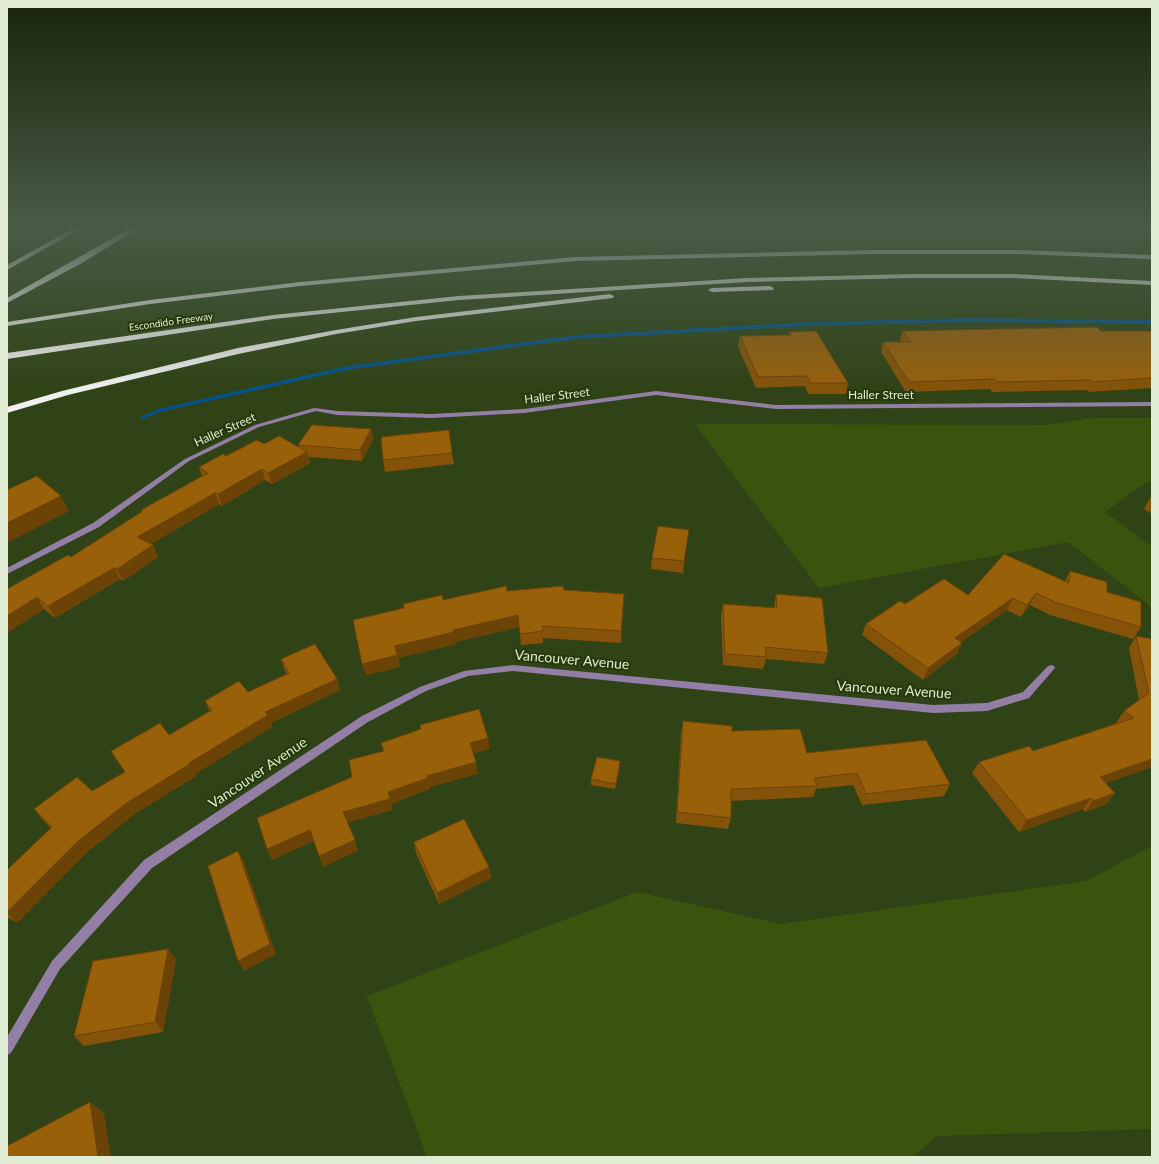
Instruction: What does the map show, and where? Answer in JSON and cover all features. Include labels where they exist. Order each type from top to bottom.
[{"type":"highway","points":[[7,301],[44,281]]},
{"type":"highway","name":"Escondido Freeway","points":[[7,324],[150,302],[329,281]]},
{"type":"highway","name":"Escondido Freeway","points":[[7,356],[272,317],[459,298],[725,281]]},
{"type":"highway","points":[[7,410],[65,393],[238,351],[402,322],[541,303],[636,294],[823,285],[942,281]]},
{"type":"highway","name":"Escondido Freeway","points":[[1121,281],[1152,283]]},
{"type":"street","name":"Haller Street","points":[[7,571],[96,525],[187,460],[257,426],[316,409],[337,413],[432,416],[524,412],[656,394],[776,406],[1152,404]]},
{"type":"street","name":"Vancouver Avenue","points":[[7,1049],[56,965],[148,864],[365,719],[430,686],[467,673],[513,668],[933,709],[987,707],[1026,695],[1051,668]]},
{"type":"green space","points":[[1092,418],[1152,418],[1152,480],[1133,491],[1105,512],[1152,547],[1152,610],[1148,604],[1068,542],[819,588],[695,424],[1048,425]]},
{"type":"green space","points":[[1152,846],[1152,1129],[937,1136],[912,1157],[427,1157],[367,996],[637,892],[781,924],[1086,881]]},
{"type":"building","points":[[1097,327],[1101,331],[1152,331],[1152,378],[1093,382],[1091,380],[996,382],[994,379],[909,382],[883,342],[911,342],[902,331]]},
{"type":"building","points":[[816,331],[848,383],[811,383],[807,376],[758,377],[740,336],[791,335],[789,332]]},
{"type":"building","points":[[312,425],[371,429],[360,450],[298,445]]},
{"type":"building","points":[[449,430],[452,453],[383,460],[381,437]]},
{"type":"building","points":[[279,436],[307,452],[268,473],[262,469],[218,494],[215,493],[137,537],[153,545],[117,569],[114,568],[48,606],[37,597],[7,616],[7,589],[68,555],[71,557],[143,511],[141,510],[208,473],[199,467],[223,454],[226,456],[257,440],[264,444]]},
{"type":"building","points":[[37,476],[61,496],[7,523],[7,490]]},
{"type":"building","points":[[658,526],[689,530],[684,561],[652,558]]},
{"type":"building","points":[[1004,554],[1069,583],[1070,571],[1107,582],[1107,592],[1141,602],[1141,627],[1057,603],[1036,593],[1027,605],[1013,598],[955,638],[962,643],[928,668],[866,624],[900,601],[905,604],[944,579],[968,595]]},
{"type":"building","points":[[506,586],[507,591],[563,586],[564,590],[624,594],[621,631],[542,626],[543,631],[520,634],[518,615],[453,630],[454,632],[395,646],[397,655],[362,664],[353,620],[404,608],[403,604],[442,595],[443,600]]},
{"type":"building","points":[[776,594],[822,598],[828,653],[765,647],[766,657],[725,654],[723,604],[777,608]]},
{"type":"building","points":[[1136,636],[1152,639],[1152,759],[1100,777],[1115,793],[1093,801],[1091,798],[1027,820],[979,762],[1029,746],[1033,751],[1134,718],[1124,711],[1149,693]]},
{"type":"building","points":[[315,644],[337,679],[265,712],[268,715],[128,802],[78,841],[7,912],[7,870],[52,827],[34,809],[77,777],[92,791],[125,772],[111,751],[160,723],[169,735],[212,710],[205,701],[239,681],[248,692],[289,673],[281,659]]},
{"type":"building","points":[[479,709],[488,738],[470,743],[476,762],[427,776],[428,778],[388,792],[390,799],[343,812],[355,840],[319,856],[310,830],[267,849],[257,818],[352,777],[349,760],[384,751],[381,743],[421,729],[420,725]]},
{"type":"building","points":[[683,721],[732,726],[732,731],[800,729],[807,753],[926,740],[950,784],[866,794],[857,773],[814,778],[817,786],[731,789],[731,818],[677,812]]},
{"type":"building","points":[[597,757],[620,761],[616,784],[591,779]]},
{"type":"building","points":[[464,819],[489,867],[437,893],[414,842]]},
{"type":"building","points":[[238,851],[270,944],[238,961],[208,866]]},
{"type":"building","points":[[168,949],[155,1022],[74,1036],[93,961]]},
{"type":"building","points":[[90,1102],[98,1157],[8,1157],[7,1146]]},
{"type":"waterway","points":[[143,417],[158,411],[347,368],[576,337],[808,324],[973,320],[1152,322]]}]
